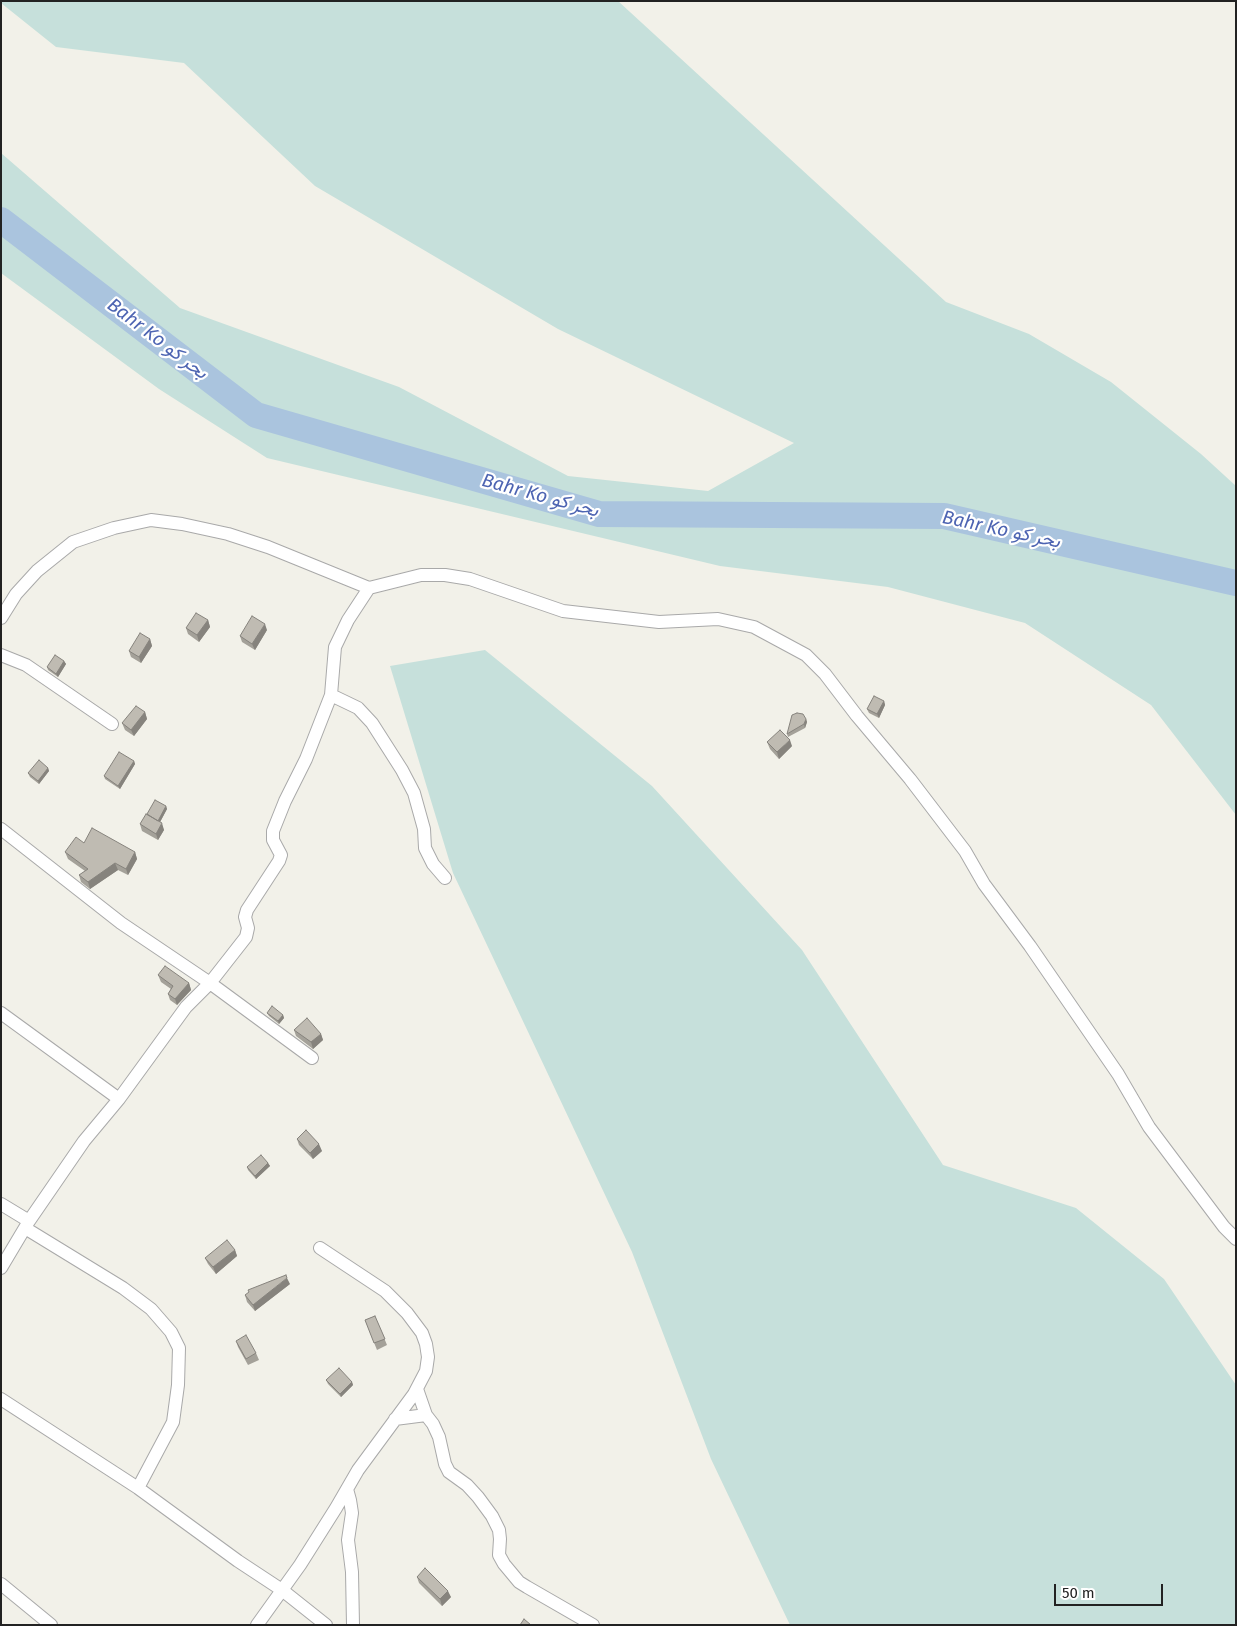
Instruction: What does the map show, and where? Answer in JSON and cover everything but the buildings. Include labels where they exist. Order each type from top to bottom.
[{"type":"street","points":[[1,618],[16,594],[37,571],[73,542],[114,528],[151,520],[182,524],[228,534],[268,547],[368,588],[421,575],[445,575],[470,579],[563,611],[659,622],[718,619],[754,627],[806,655],[825,674],[857,716],[910,779],[965,851],[984,884],[1030,946],[1118,1074],[1149,1126],[1224,1227],[1236,1239]]},
{"type":"street","points":[[1,1268],[27,1225],[84,1141],[118,1099],[186,1007],[210,983],[246,937],[248,928],[247,910],[281,855],[273,840],[273,831],[285,801],[306,759],[331,695],[336,647],[348,620],[368,588]]},
{"type":"street","points":[[1,655],[26,665],[112,724]]},
{"type":"street","points":[[331,695],[358,708],[372,723],[402,770],[414,793],[424,829],[425,848],[433,864],[445,878]]},
{"type":"street","points":[[1,829],[121,923],[210,983],[312,1058]]},
{"type":"street","points":[[1,1013],[118,1099]]},
{"type":"street","points":[[1,1204],[27,1225],[123,1288],[151,1309],[171,1332],[179,1348],[178,1385],[173,1422],[138,1488]]},
{"type":"street","points":[[256,1625],[282,1590],[336,1508],[358,1470],[417,1389],[426,1371],[428,1357],[426,1344],[418,1328],[407,1313],[385,1291],[320,1248]]},
{"type":"street","points":[[417,1389],[426,1415],[440,1437],[445,1464],[449,1472],[467,1485],[492,1516],[499,1530],[499,1555],[504,1564],[519,1582],[527,1588],[593,1625]]},
{"type":"street","points":[[1,1399],[138,1488],[238,1561],[282,1590],[326,1625]]},
{"type":"street","points":[[395,1419],[426,1415]]},
{"type":"street","points":[[346,1489],[352,1513],[348,1540],[352,1572],[353,1625]]},
{"type":"street","points":[[1,1584],[51,1625]]},
{"type":"shaded area","points":[[1,1],[618,1],[946,302],[1029,334],[1111,382],[1201,454],[1236,486],[1236,815],[1151,705],[1025,623],[888,587],[720,566],[267,458],[159,389],[1,273],[1,153],[180,308],[399,387],[568,476],[708,491],[794,443],[558,329],[315,186],[184,63],[56,47],[1,3]]},
{"type":"shaded area","points":[[485,650],[652,786],[802,950],[943,1165],[1076,1208],[1164,1279],[1236,1385],[1236,1625],[790,1625],[711,1459],[632,1252],[453,873],[390,666]]},
{"type":"waterway","name":"Bahr Ko بحر كو","points":[[1,220],[256,415],[599,514],[944,516],[1236,583]]}]
